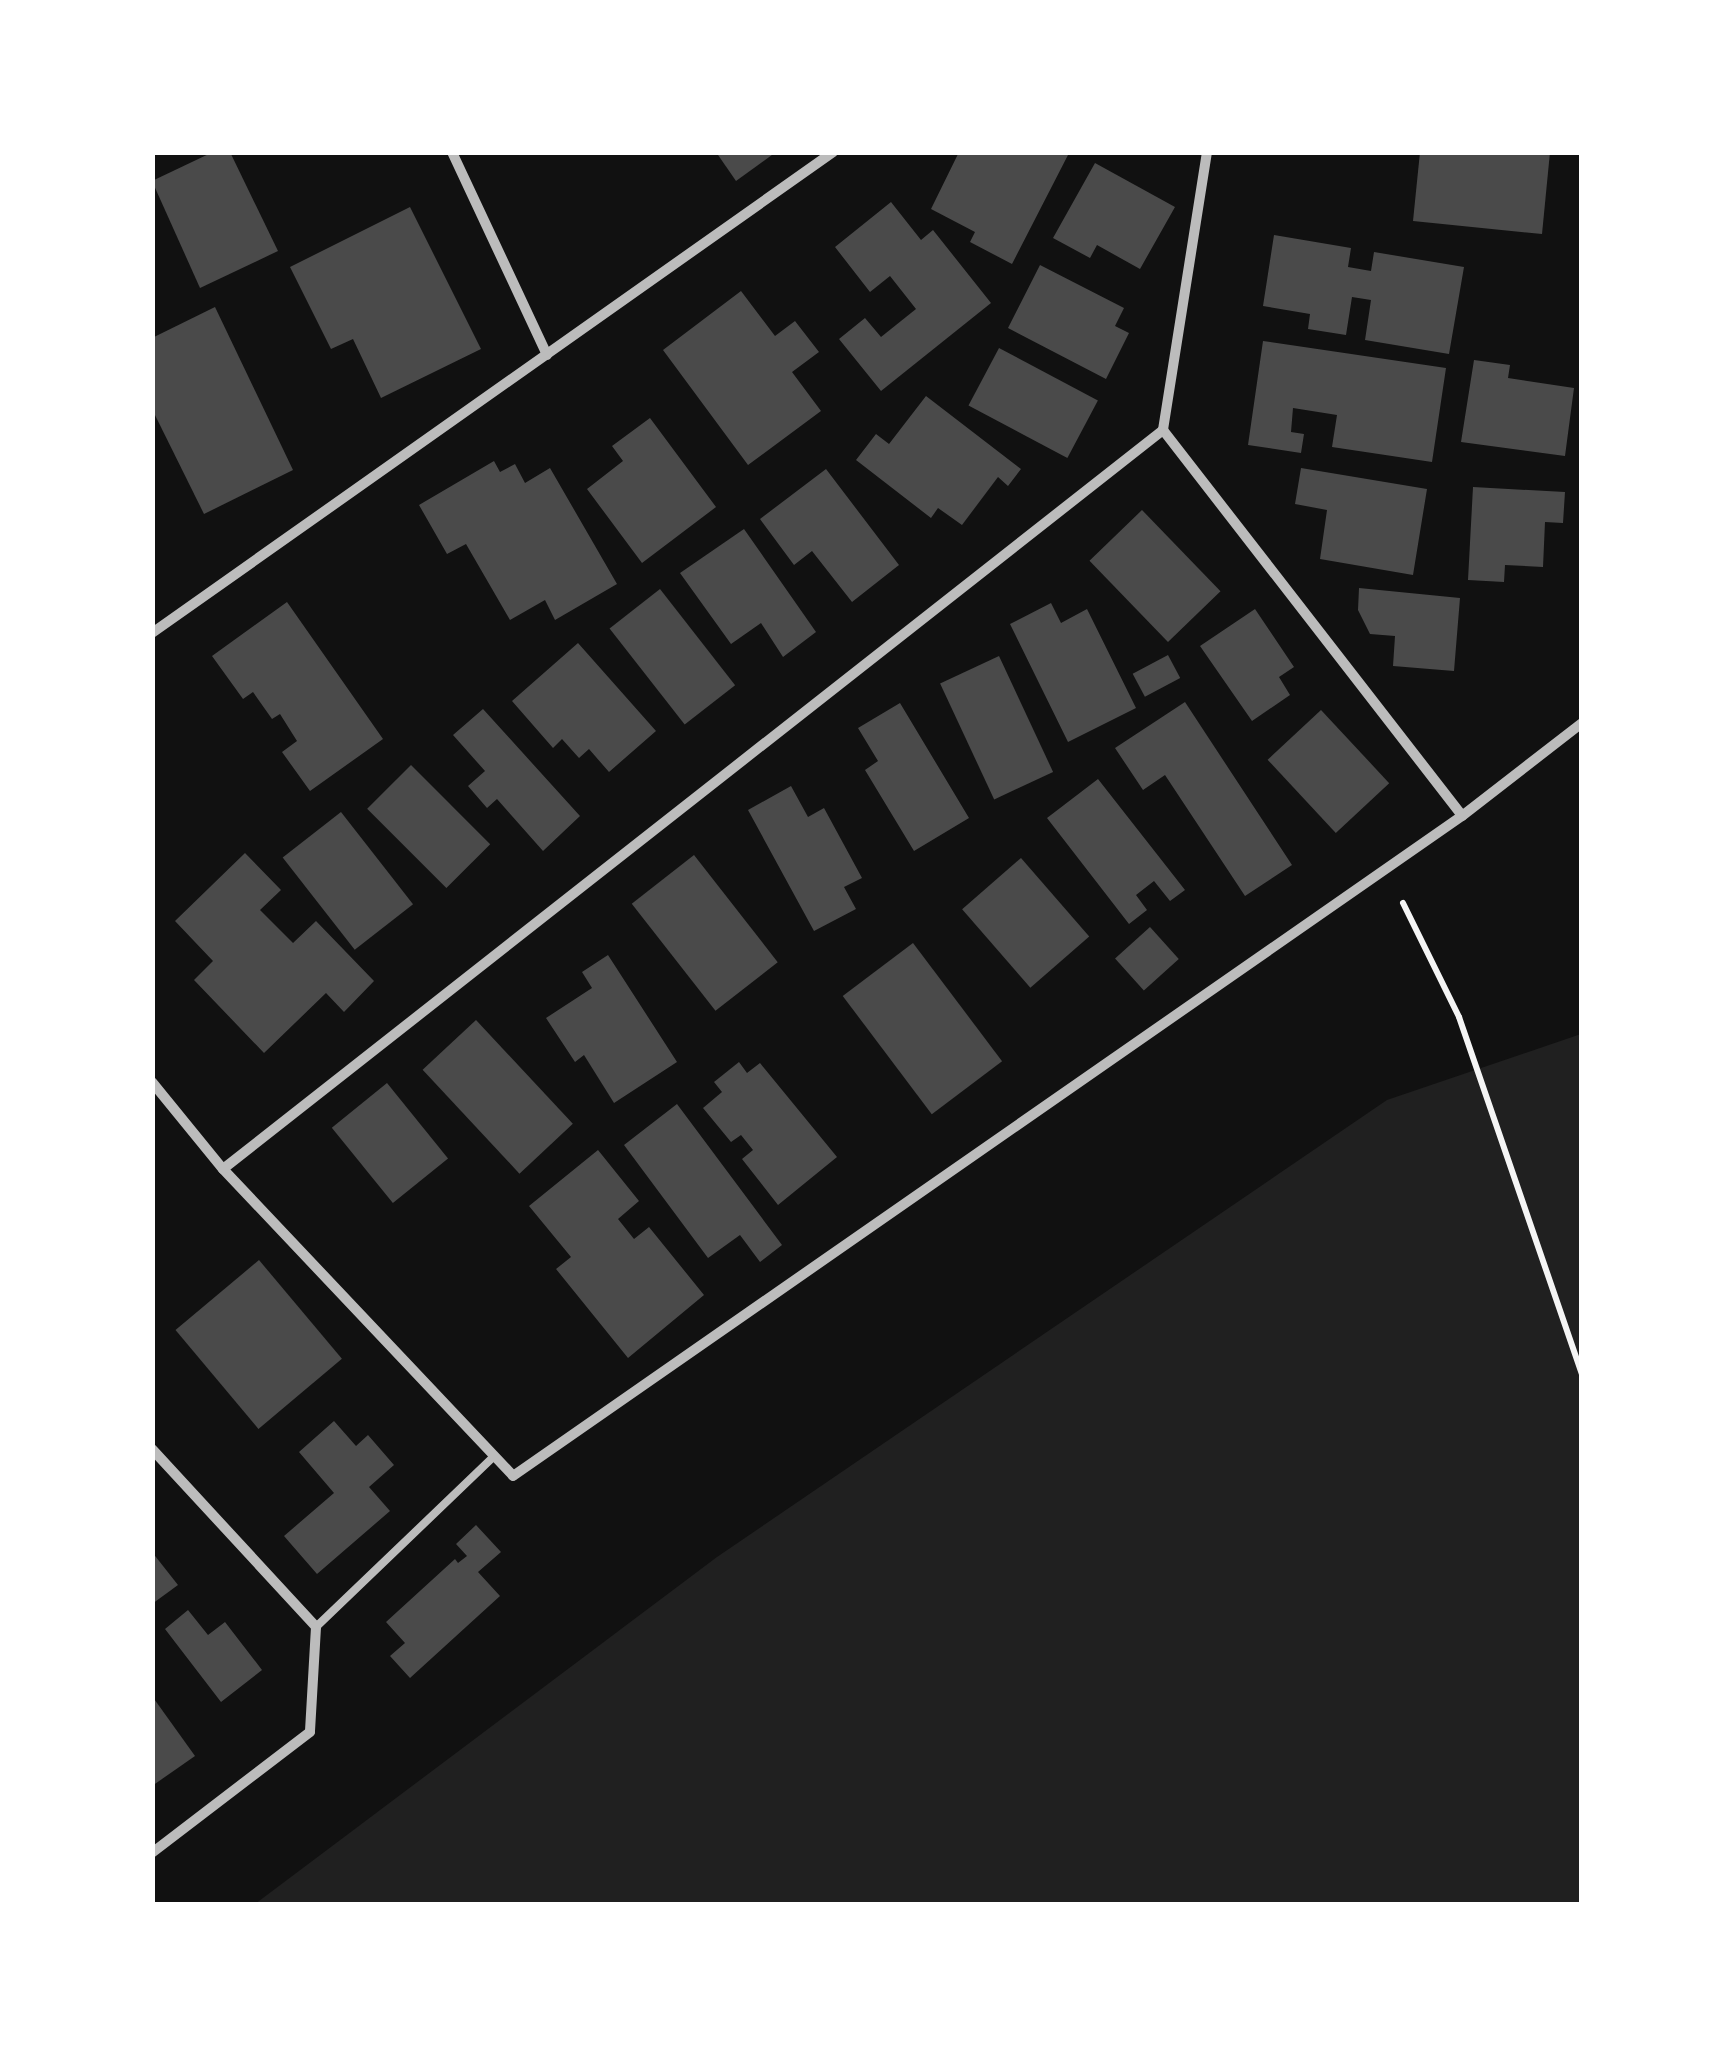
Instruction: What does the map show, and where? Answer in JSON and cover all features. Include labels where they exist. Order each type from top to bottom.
[{"type":"street","points":[[452,152],[547,355]]},
{"type":"street","points":[[152,633],[833,152]]},
{"type":"street","points":[[223,1169],[1163,430],[1208,152]]},
{"type":"street","points":[[1163,430],[1462,816]]},
{"type":"street","points":[[152,1082],[223,1169],[513,1476],[1462,816],[1582,723]]},
{"type":"street","points":[[152,1449],[316,1627],[310,1732],[152,1853]]},
{"type":"lane","points":[[316,1627],[493,1456]]},
{"type":"path","points":[[1386,869],[1459,1017],[1582,1374]]},
{"type":"shaded area","points":[[1581,1034],[1581,1904],[255,1904],[717,1557],[1387,1100]]},
{"type":"building","points":[[213,152],[230,152],[278,251],[200,288],[152,181]]},
{"type":"building","points":[[716,152],[776,152],[736,181]]},
{"type":"building","points":[[959,152],[1068,155],[1012,264],[970,242],[975,232],[931,209]]},
{"type":"building","points":[[1420,152],[1550,152],[1542,234],[1413,221]]},
{"type":"building","points":[[1095,163],[1175,207],[1140,269],[1097,245],[1090,258],[1053,238]]},
{"type":"building","points":[[891,202],[921,240],[933,230],[991,303],[881,391],[839,339],[865,318],[881,337],[916,309],[890,276],[870,292],[835,247]]},
{"type":"building","points":[[410,207],[481,349],[381,398],[353,339],[331,349],[290,267]]},
{"type":"building","points":[[1274,235],[1351,248],[1348,267],[1371,271],[1374,252],[1464,267],[1449,354],[1365,340],[1371,300],[1352,297],[1346,335],[1308,329],[1310,314],[1263,306]]},
{"type":"building","points":[[1040,265],[1124,308],[1115,326],[1129,333],[1106,379],[1008,328]]},
{"type":"building","points":[[741,291],[775,336],[795,321],[819,352],[792,372],[821,411],[748,465],[663,350]]},
{"type":"building","points":[[215,307],[293,470],[204,514],[152,409],[152,338]]},
{"type":"building","points":[[1263,341],[1446,368],[1432,462],[1332,447],[1337,415],[1293,408],[1291,432],[1304,434],[1301,453],[1248,445]]},
{"type":"building","points":[[999,348],[1098,401],[1067,458],[968,405]]},
{"type":"building","points":[[1474,360],[1510,365],[1508,378],[1574,388],[1565,456],[1461,442]]},
{"type":"building","points":[[926,396],[1021,469],[1008,486],[998,477],[962,525],[938,508],[931,518],[856,460],[876,434],[889,444]]},
{"type":"building","points":[[650,418],[716,507],[642,563],[587,489],[623,461],[612,446]]},
{"type":"building","points":[[494,461],[500,472],[515,464],[525,483],[550,468],[617,584],[555,620],[545,600],[510,620],[466,544],[447,554],[419,505]]},
{"type":"building","points":[[1301,468],[1427,489],[1413,575],[1320,559],[1327,510],[1295,504]]},
{"type":"building","points":[[826,469],[899,565],[852,602],[812,551],[794,565],[760,519]]},
{"type":"building","points":[[1473,487],[1565,492],[1563,523],[1545,522],[1543,567],[1505,565],[1504,582],[1468,580]]},
{"type":"building","points":[[1142,510],[1220,591],[1168,642],[1089,561]]},
{"type":"building","points":[[744,529],[816,632],[783,657],[761,623],[731,644],[680,573]]},
{"type":"building","points":[[1359,588],[1460,598],[1454,671],[1393,666],[1395,636],[1370,634],[1358,610]]},
{"type":"building","points":[[660,589],[735,685],[685,725],[610,628]]},
{"type":"building","points":[[287,602],[383,739],[310,791],[282,752],[297,741],[280,714],[272,719],[253,692],[243,699],[212,656]]},
{"type":"building","points":[[1051,603],[1061,623],[1087,609],[1136,708],[1068,742],[1010,624]]},
{"type":"building","points":[[1255,609],[1294,667],[1279,677],[1290,695],[1252,721],[1200,646]]},
{"type":"building","points":[[578,643],[656,731],[609,772],[589,749],[579,758],[562,739],[553,748],[512,701]]},
{"type":"building","points":[[1168,655],[1180,678],[1145,697],[1133,674]]},
{"type":"building","points":[[999,656],[1053,772],[994,799],[940,683]]},
{"type":"building","points":[[1185,702],[1292,865],[1245,896],[1165,775],[1143,790],[1115,748]]},
{"type":"building","points":[[900,703],[969,818],[914,851],[865,770],[878,761],[858,728]]},
{"type":"building","points":[[483,709],[580,816],[543,851],[497,799],[487,808],[468,786],[485,771],[453,735]]},
{"type":"building","points":[[1321,710],[1389,783],[1336,833],[1268,760]]},
{"type":"building","points":[[411,765],[490,844],[446,888],[367,809]]},
{"type":"building","points":[[1098,779],[1185,890],[1170,901],[1154,881],[1136,895],[1147,910],[1129,924],[1047,818]]},
{"type":"building","points":[[791,786],[808,817],[824,808],[862,878],[844,887],[856,909],[814,931],[748,810]]},
{"type":"building","points":[[341,812],[413,904],[355,950],[283,858]]},
{"type":"building","points":[[245,853],[281,890],[260,910],[293,943],[316,921],[374,981],[344,1012],[326,993],[264,1053],[194,980],[213,961],[175,921]]},
{"type":"building","points":[[694,855],[778,962],[715,1011],[632,904]]},
{"type":"building","points":[[1021,858],[1089,936],[1030,988],[962,909]]},
{"type":"building","points":[[1150,927],[1179,959],[1144,990],[1115,958]]},
{"type":"building","points":[[913,943],[1002,1061],[932,1114],[843,996]]},
{"type":"building","points":[[608,955],[677,1062],[614,1103],[584,1055],[575,1062],[546,1018],[592,988],[582,972]]},
{"type":"building","points":[[476,1020],[573,1124],[519,1174],[423,1070]]},
{"type":"building","points":[[739,1062],[747,1073],[760,1063],[837,1157],[778,1205],[742,1159],[753,1150],[741,1135],[731,1142],[703,1108],[722,1092],[714,1082]]},
{"type":"building","points":[[387,1083],[448,1158],[393,1203],[332,1128]]},
{"type":"building","points":[[677,1104],[782,1245],[760,1262],[740,1235],[708,1258],[624,1145]]},
{"type":"building","points":[[598,1150],[639,1201],[618,1219],[634,1239],[649,1227],[704,1295],[628,1358],[556,1269],[571,1257],[529,1206]]},
{"type":"building","points":[[259,1260],[342,1359],[258,1429],[176,1330]]},
{"type":"building","points":[[334,1421],[356,1446],[368,1435],[394,1465],[369,1487],[390,1511],[317,1574],[284,1536],[334,1493],[299,1452]]},
{"type":"building","points":[[476,1525],[501,1552],[478,1572],[500,1596],[410,1678],[390,1656],[405,1643],[386,1622],[455,1559],[458,1563],[467,1556],[456,1544]]},
{"type":"building","points":[[152,1552],[178,1585],[152,1604]]},
{"type":"building","points":[[188,1610],[208,1635],[225,1622],[262,1670],[221,1702],[165,1629]]},
{"type":"building","points":[[152,1696],[195,1756],[152,1786]]}]
